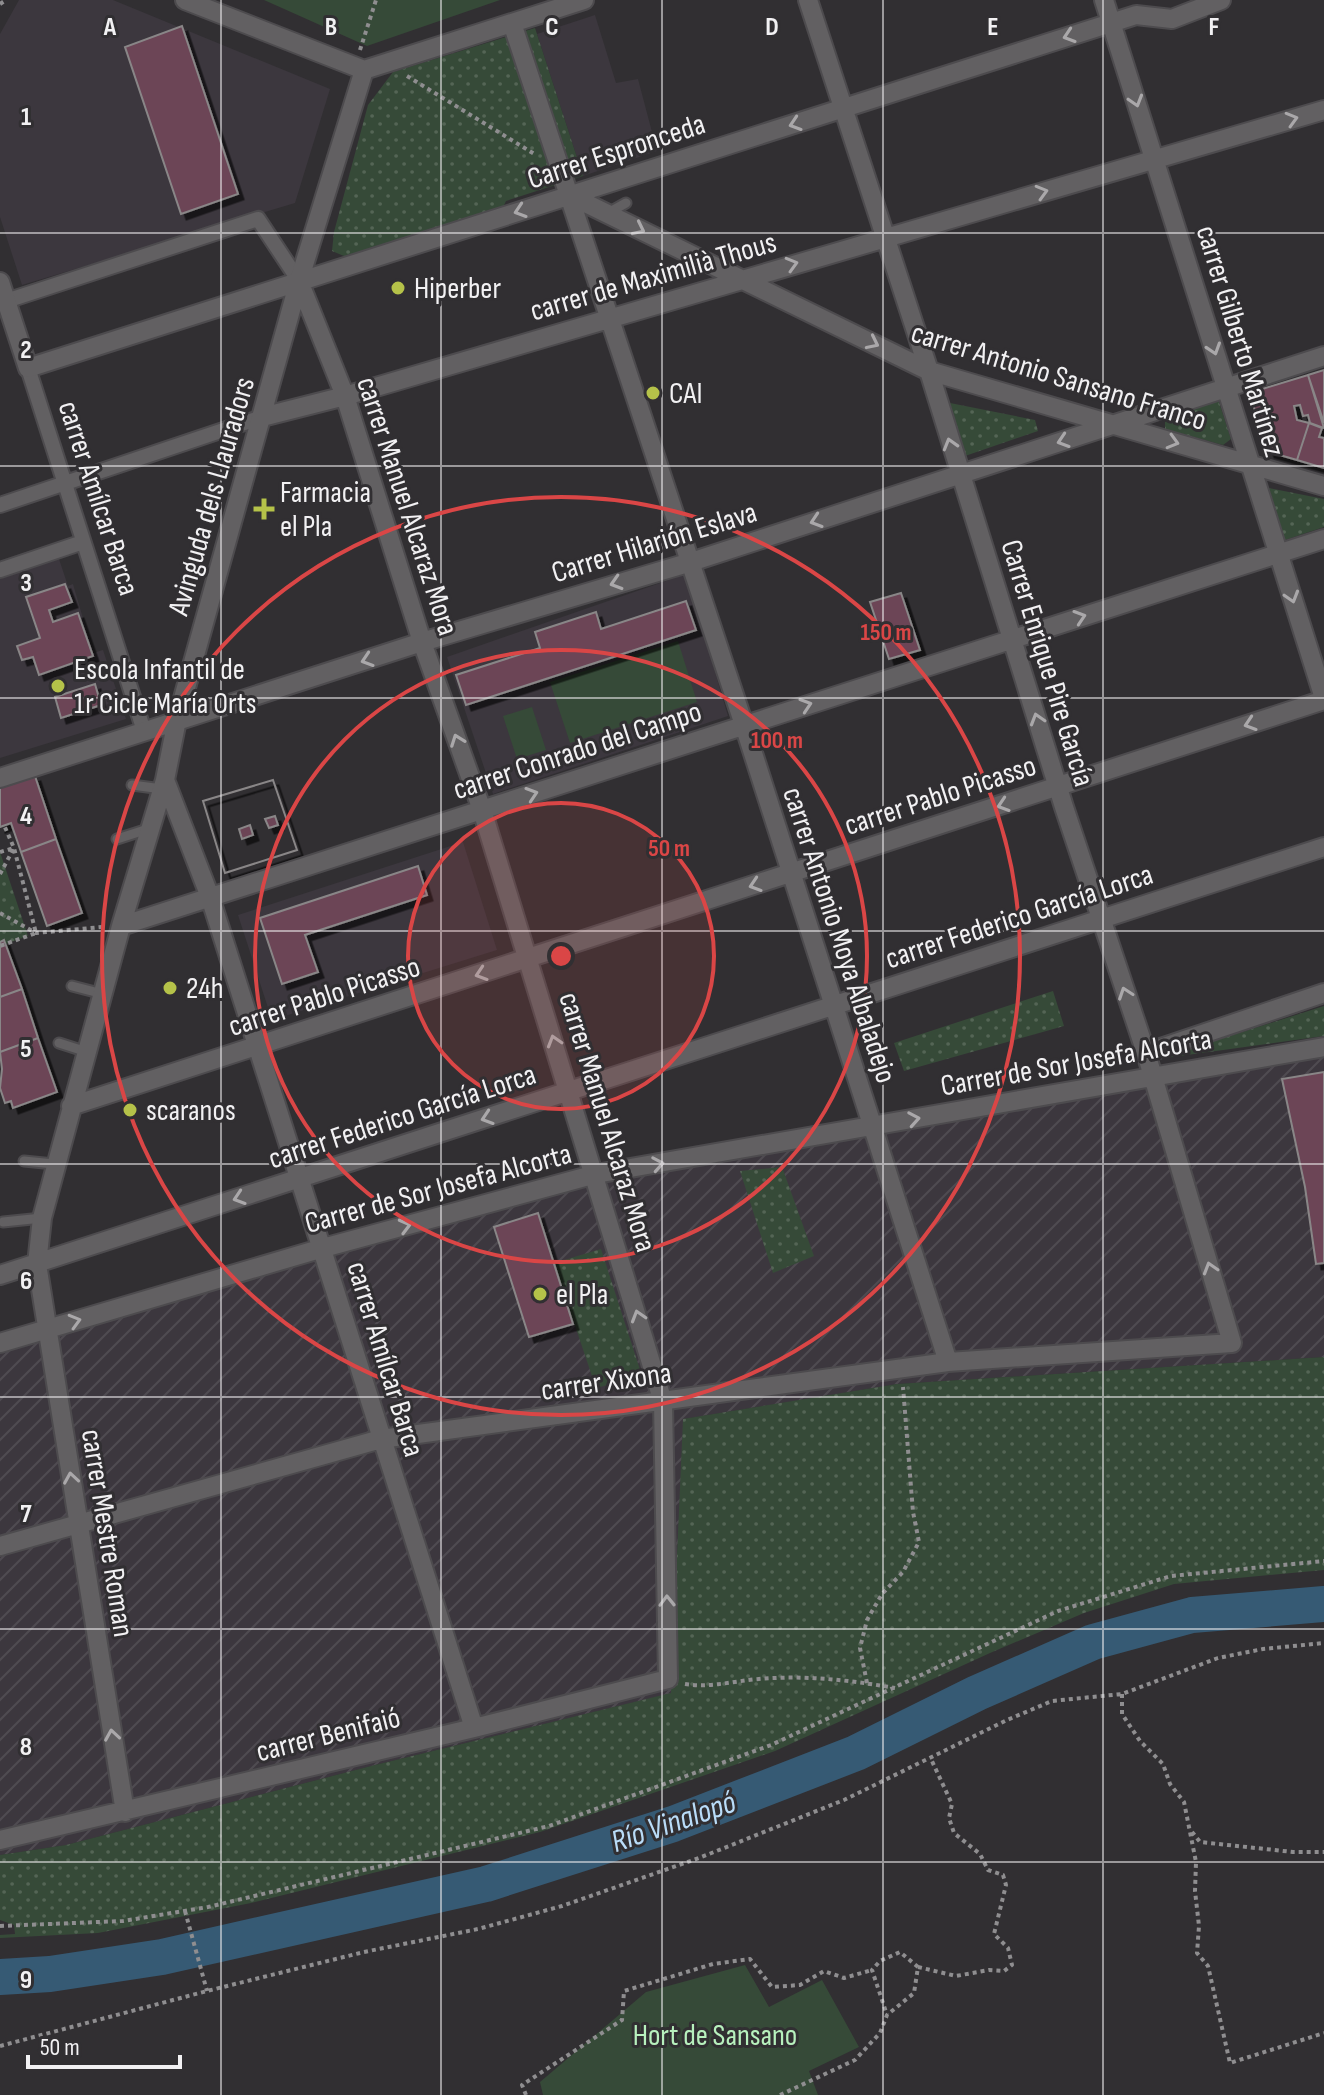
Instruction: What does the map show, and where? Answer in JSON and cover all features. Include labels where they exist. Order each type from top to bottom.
[{"type":"street","points":[[185,0],[362,61],[386,63],[584,0]]},
{"type":"street","name":"Carrer Enrique Pire García","points":[[808,0],[929,371],[1058,787],[1146,1053],[1232,1343]]},
{"type":"street","name":"carrer Gilberto Martínez","points":[[1104,0],[1324,699]]},
{"type":"street","name":"Carrer Espronceda","points":[[28,368],[1136,15],[1172,19],[1221,0]]},
{"type":"street","name":"carrer Antonio Moya Albaladejo","points":[[512,23],[691,562],[948,1362]]},
{"type":"street","name":"Avinguda dels Llauradors","points":[[37,1264],[42,1218],[54,1164],[164,785],[177,720],[362,61]]},
{"type":"street","name":"carrer de Maximilià Thous","points":[[0,505],[262,417],[345,396],[1324,110]]},
{"type":"street","name":"carrer Antonio Sansano Franco","points":[[569,195],[929,371],[1324,486]]},
{"type":"street","points":[[6,301],[258,219],[299,281]]},
{"type":"street","name":"carrer Manuel Alcaraz Mora","points":[[299,281],[345,396],[422,642],[482,810],[596,1174],[663,1402],[668,1679]]},
{"type":"street","name":"carrer Amílcar Barca","points":[[0,282],[144,731]]},
{"type":"street","name":"Carrer Hilarión Eslava","points":[[0,778],[422,642],[691,562],[1324,356]]},
{"type":"street","name":"carrer Conrado del Campo","points":[[121,926],[1324,539]]},
{"type":"street","points":[[0,570],[83,542]]},
{"type":"street","name":"carrer Pablo Picasso","points":[[71,1106],[1324,699]]},
{"type":"street","name":"carrer Amílcar Barca","points":[[164,785],[210,897],[474,1728]]},
{"type":"street","name":"carrer Federico García Lorca","points":[[0,1275],[1324,847]]},
{"type":"street","points":[[1146,1053],[1324,993]]},
{"type":"street","name":"Carrer de Sor Josefa Alcorta","points":[[0,1343],[323,1248],[596,1174],[1324,1047]]},
{"type":"street","name":"carrer Mestre Roman","points":[[37,1264],[125,1812]]},
{"type":"street","name":"carrer Xixona","points":[[0,1546],[381,1439],[948,1362],[1232,1343]]},
{"type":"street","name":"carrer Benifaió","points":[[0,1840],[668,1679]]},
{"type":"lane","points":[[607,214],[626,203]]},
{"type":"lane","points":[[132,785],[164,785]]},
{"type":"lane","points":[[117,839],[151,828]]},
{"type":"lane","points":[[72,986],[103,994]]},
{"type":"lane","points":[[59,1043],[87,1052]]},
{"type":"lane","points":[[24,1161],[54,1164]]},
{"type":"lane","points":[[3,1222],[42,1218]]},
{"type":"path","points":[[0,4],[6,0]]},
{"type":"path","points":[[362,61],[376,0]]},
{"type":"path","points":[[386,63],[537,155]]},
{"type":"path","points":[[4,825],[14,848],[36,933]]},
{"type":"path","points":[[0,852],[14,848]]},
{"type":"path","points":[[0,874],[14,848]]},
{"type":"path","points":[[0,913],[36,933]]},
{"type":"path","points":[[0,946],[36,933],[121,926]]},
{"type":"path","points":[[867,1683],[860,1648],[867,1620],[882,1594],[903,1572],[919,1542],[913,1512],[901,1369]]},
{"type":"path","points":[[0,1926],[123,1921],[185,1911],[310,1885],[549,1826],[771,1745],[1058,1611],[1171,1576],[1324,1561]]},
{"type":"path","points":[[0,2046],[207,1991],[364,1952],[478,1929],[562,1906],[699,1858],[844,1800],[1052,1701],[1122,1694],[1218,1658],[1263,1649],[1324,1643]]},
{"type":"path","points":[[668,1679],[705,1687],[758,1679],[836,1678],[895,1688]]},
{"type":"path","points":[[1122,1694],[1122,1714],[1140,1741],[1163,1764],[1170,1784],[1184,1802],[1196,1862],[1197,1953],[1208,1966],[1230,2063],[1324,2033]]},
{"type":"path","points":[[526,2095],[522,2085],[622,2020],[624,1991],[713,1964],[750,1959],[772,1987],[800,1985],[824,1971],[844,1978],[872,1970],[880,1961],[900,1952],[918,1967],[956,1976],[989,1970],[1004,1971],[1012,1965],[1008,1948],[994,1934],[1006,1885],[1003,1875],[988,1870],[980,1854],[954,1833],[949,1818],[952,1804],[931,1759]]},
{"type":"path","points":[[1190,1828],[1200,1842],[1293,1852],[1324,1852]]},
{"type":"path","points":[[185,1911],[207,1991]]},
{"type":"path","points":[[780,2095],[855,2060],[880,2033],[887,2015],[914,1993],[918,1967]]},
{"type":"path","points":[[872,1970],[887,2015]]},
{"type":"shaded area","points":[[19,0],[113,0],[330,89],[295,203],[22,285],[0,217],[0,34]]},
{"type":"shaded area","points":[[595,15],[616,83],[638,79],[657,151],[583,176],[537,34]]},
{"type":"shaded area","name":"Escola Infantil de 1r Cicle María Orts","points":[[59,559],[68,586],[73,584],[93,653],[103,650],[126,719],[0,758],[0,579]]},
{"type":"shaded area","points":[[686,574],[728,716],[493,794],[447,657]]},
{"type":"shaded area","points":[[463,842],[497,950],[272,1020],[238,915]]},
{"type":"shaded area","points":[[1324,1056],[1324,1357],[897,1384],[684,1419],[685,1690],[371,1766],[66,1845],[0,1855],[0,1345],[568,1182]]},
{"type":"green space","points":[[264,0],[500,0],[367,46]]},
{"type":"green space","points":[[535,28],[583,176],[506,201],[501,211],[356,256],[344,256],[332,251],[334,232],[368,105],[393,72]]},
{"type":"green space","points":[[1218,399],[1231,439],[1223,445],[1165,429],[1165,416]]},
{"type":"green space","points":[[950,403],[1035,420],[1038,431],[965,456]]},
{"type":"green space","points":[[1269,488],[1324,499],[1324,527],[1285,540]]},
{"type":"green space","points":[[678,641],[697,702],[570,743],[550,682]]},
{"type":"green space","points":[[532,707],[546,750],[517,759],[503,716]]},
{"type":"green space","points":[[0,852],[28,936],[0,946]]},
{"type":"green space","points":[[1053,991],[1064,1026],[904,1071],[894,1043]]},
{"type":"green space","points":[[1324,1006],[1324,1036],[1158,1059]]},
{"type":"green space","points":[[782,1167],[814,1256],[773,1273],[740,1171]]},
{"type":"green space","points":[[601,1249],[642,1376],[596,1388],[554,1263]]},
{"type":"green space","points":[[1324,1357],[1324,1570],[1174,1584],[1084,1613],[775,1751],[540,1832],[251,1903],[98,1933],[0,1938],[0,1935],[15,1934],[14,1925],[0,1920],[0,1855],[66,1845],[671,1693],[683,1419],[897,1384]]},
{"type":"green space","name":"Hort de Sansano","points":[[745,1965],[769,2007],[822,1980],[859,2047],[809,2071],[818,2095],[543,2095],[540,2082],[646,1992]]},
{"type":"building","points":[[182,26],[238,194],[181,214],[125,47]]},
{"type":"building","points":[[1324,370],[1324,423],[1308,375]]},
{"type":"building","points":[[1308,375],[1324,428],[1310,423],[1308,415],[1303,416],[1300,405],[1294,406],[1297,420],[1309,423],[1297,460],[1269,452],[1249,393]]},
{"type":"building","points":[[1309,423],[1322,428],[1319,437],[1324,438],[1324,468],[1297,460]]},
{"type":"building","points":[[65,584],[72,602],[49,610],[53,622],[78,613],[93,656],[39,675],[33,657],[22,660],[17,646],[40,638],[26,597]]},
{"type":"building","points":[[901,593],[920,650],[889,659],[870,602]]},
{"type":"building","points":[[686,601],[696,630],[466,705],[456,675],[540,648],[535,632],[596,612],[601,629]]},
{"type":"building","points":[[95,684],[101,705],[61,718],[55,697]]},
{"type":"building","points":[[35,776],[56,839],[21,852],[11,823],[0,827],[0,786]]},
{"type":"building","points":[[273,780],[297,850],[225,873],[203,801]],"holes":[[[275,816],[278,825],[269,828],[265,819]],[[250,825],[253,835],[242,839],[239,829]]]},
{"type":"building","points":[[273,780],[297,850],[225,873],[203,801]]},
{"type":"building","points":[[56,839],[82,913],[47,926],[21,852]]},
{"type":"building","points":[[418,866],[427,895],[305,935],[318,972],[282,984],[260,918]]},
{"type":"building","points":[[4,940],[22,989],[0,997],[0,942]]},
{"type":"building","points":[[22,989],[38,1038],[0,1052],[0,997]]},
{"type":"building","points":[[38,1038],[57,1092],[13,1108],[11,1101],[5,1103],[0,1088],[0,1052]]},
{"type":"building","points":[[1324,1072],[1324,1263],[1316,1264],[1305,1187],[1282,1079]]},
{"type":"building","name":"el Pla","points":[[538,1213],[573,1324],[529,1337],[494,1227]]},
{"type":"waterway","name":"Río Vinalopó","points":[[0,1977],[50,1974],[162,1957],[486,1884],[673,1824],[856,1753],[977,1693],[1093,1642],[1192,1615],[1324,1604]]},
{"type":"place","name":"Hiperber","points":[[398,288]]},
{"type":"place","name":"CAI","points":[[653,393]]},
{"type":"place","name":"Farmacia el Pla","points":[[264,509]]},
{"type":"place","name":"Escola Infantil de 1r Cicle María Orts","points":[[58,686]]},
{"type":"place","name":"24h","points":[[170,988]]},
{"type":"place","name":"scaranos","points":[[130,1110]]},
{"type":"place","name":"el Pla","points":[[540,1294]]}]
